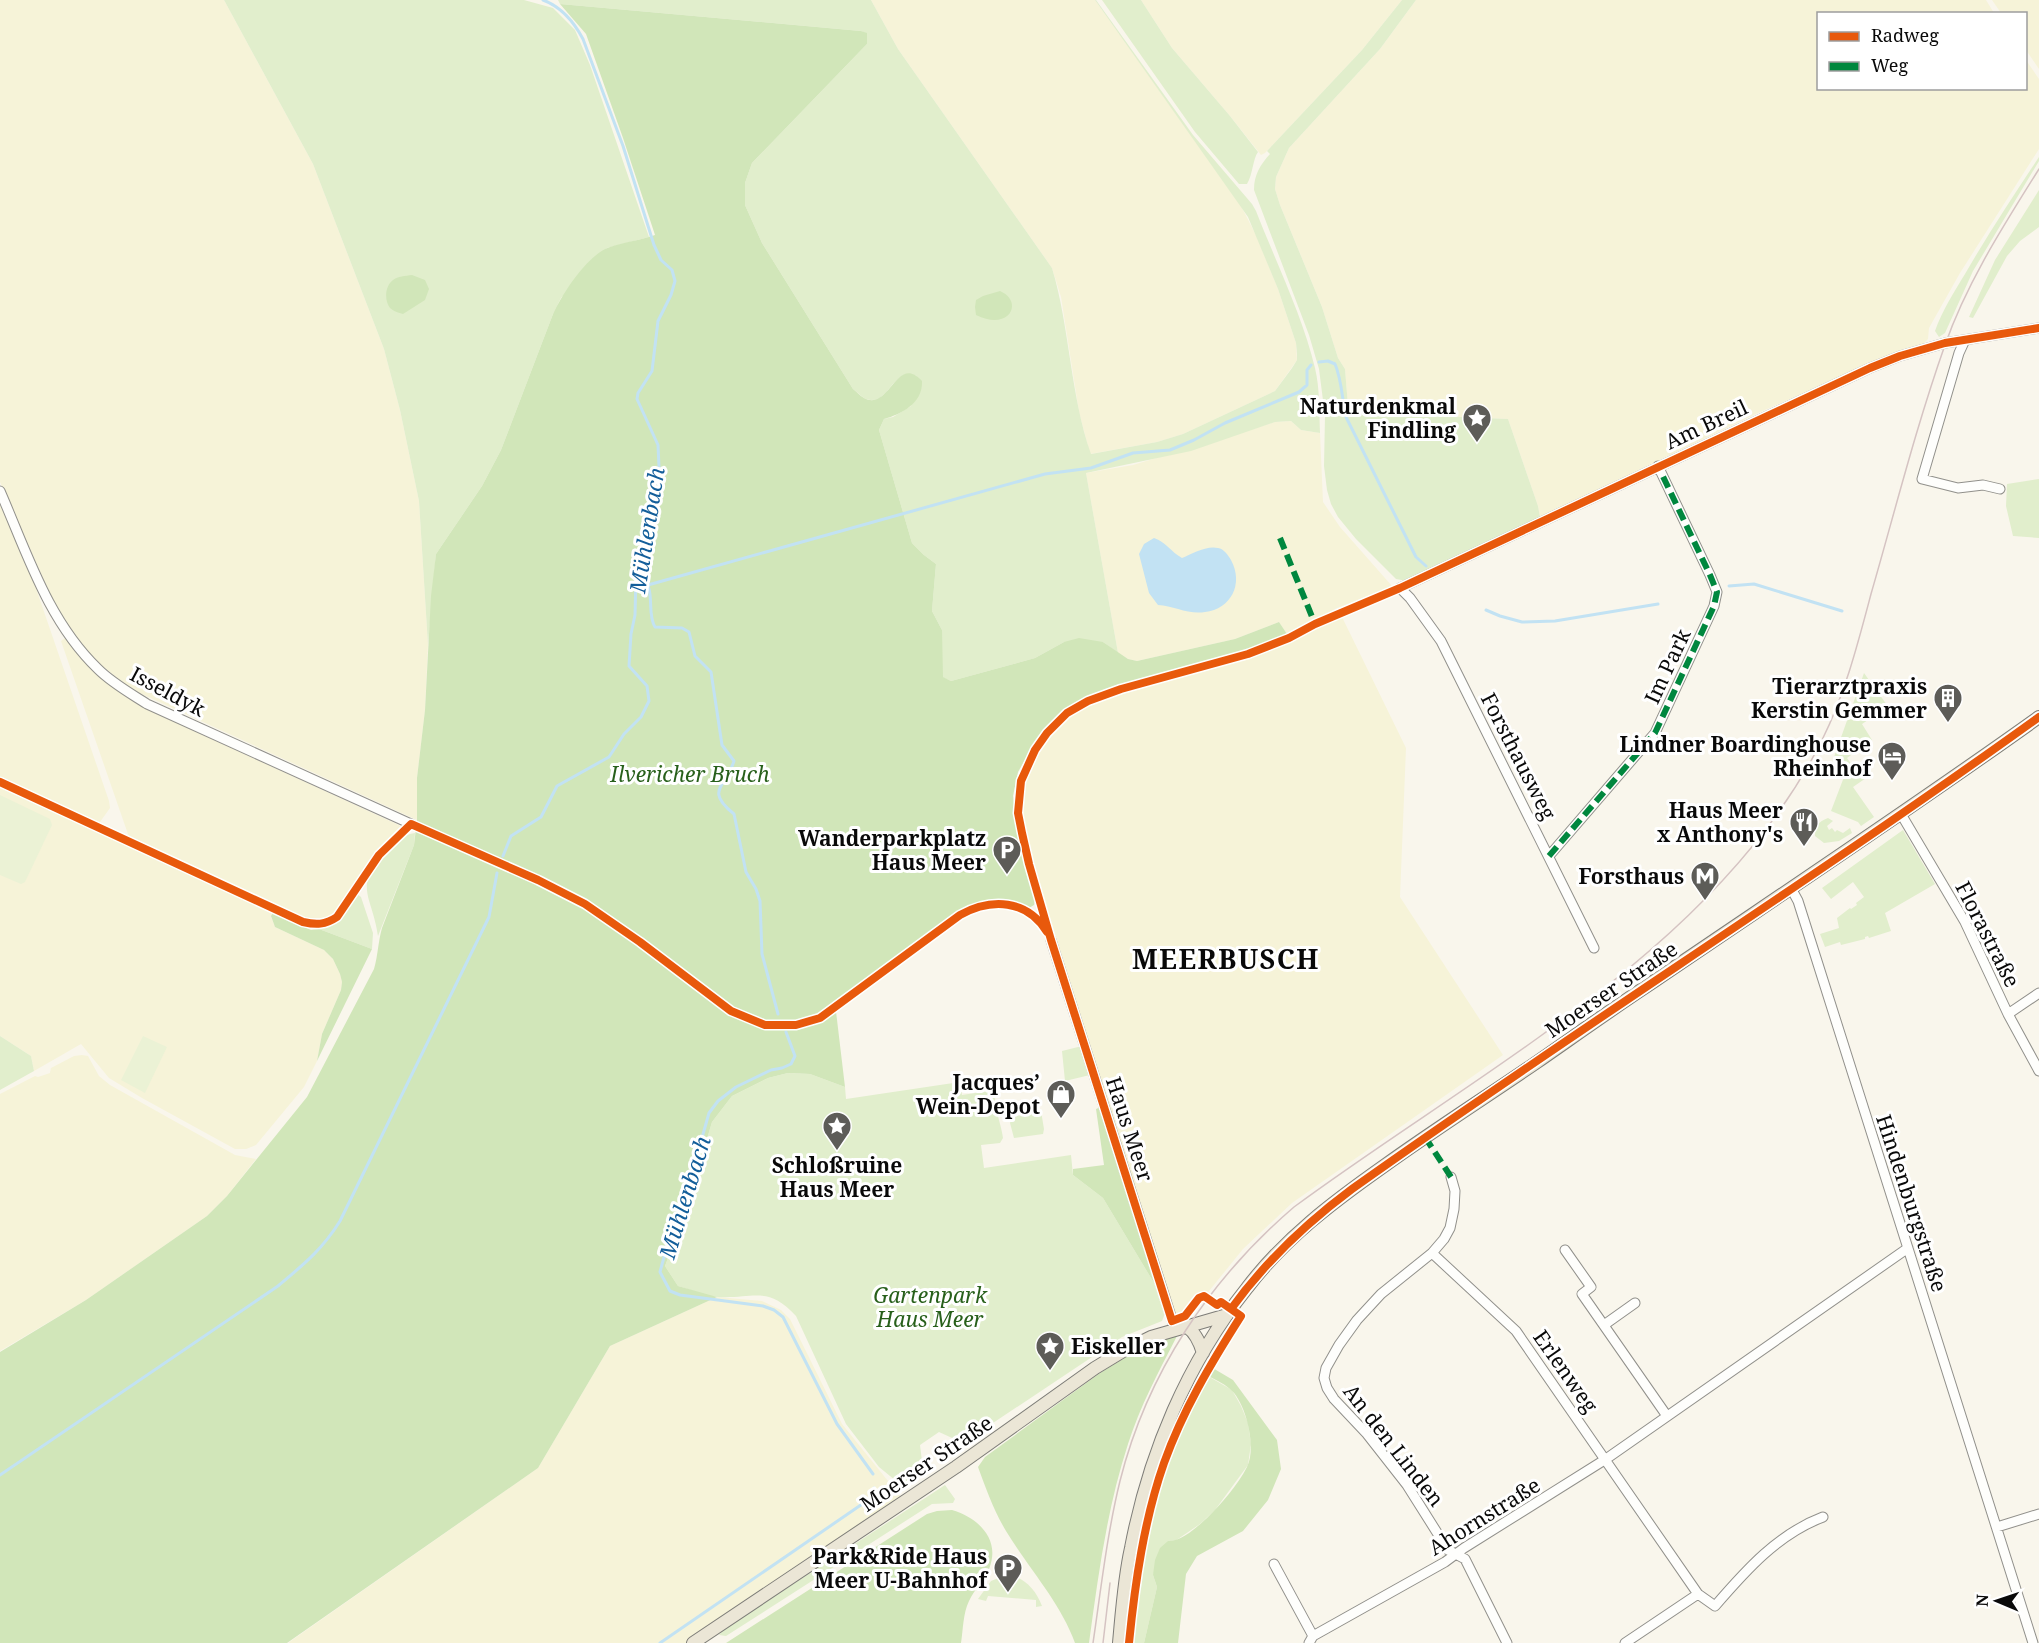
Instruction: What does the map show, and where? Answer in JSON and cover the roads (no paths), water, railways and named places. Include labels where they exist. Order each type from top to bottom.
[{"type":"main road","name":"Moerser Straße","points":[[1119,1643],[1130,1551],[1149,1474],[1172,1413],[1203,1353],[1227,1315],[1268,1262],[1318,1214],[1425,1137],[1792,890],[2039,717]]},
{"type":"main road","name":"Moerser Straße","points":[[693,1643],[956,1467],[1095,1368],[1136,1344],[1227,1315]]},
{"type":"main road","points":[[1181,1328],[1193,1330],[1203,1353]]},
{"type":"street","name":"Am Breil","points":[[1400,588],[1870,368],[1930,347],[2039,328]]},
{"type":"street","points":[[1965,340],[1959,353],[1922,479],[1958,488],[1983,485],[2000,489]]},
{"type":"street","name":"Im Park","points":[[1549,856],[1655,733],[1714,606],[1717,592],[1658,466]]},
{"type":"street","name":"Isseldyk","points":[[0,491],[49,603],[64,629],[99,670],[120,688],[147,704],[411,824]]},
{"type":"street","name":"Forsthausweg","points":[[1400,588],[1441,641],[1594,948]]},
{"type":"street","name":"Florastraße","points":[[1901,814],[1965,922],[2008,1014],[2039,1071]]},
{"type":"street","name":"Hindenburgstraße","points":[[1792,890],[1798,901],[2033,1643]]},
{"type":"street","name":"Haus Meer","points":[[1051,940],[1181,1328]]},
{"type":"street","points":[[2008,1014],[2039,993]]},
{"type":"street","points":[[1432,1253],[1444,1239],[1450,1227],[1454,1200],[1451,1177]]},
{"type":"street","name":"Ahornstraße","points":[[1274,1564],[1311,1639],[1445,1562],[1605,1459],[1908,1248]]},
{"type":"street","points":[[1565,1250],[1591,1287],[1582,1294],[1667,1416]]},
{"type":"street","name":"Erlenweg","points":[[1432,1253],[1516,1331],[1698,1594]]},
{"type":"street","name":"An den Linden","points":[[1432,1253],[1381,1294],[1357,1320],[1339,1345],[1326,1368],[1324,1378],[1334,1399],[1367,1434],[1407,1485],[1448,1550],[1465,1559],[1507,1643]]},
{"type":"street","points":[[1604,1325],[1635,1303]]},
{"type":"street","points":[[1997,1527],[2039,1514]]},
{"type":"street","points":[[1625,1643],[1698,1594],[1715,1606],[1769,1548],[1810,1522],[1823,1517]]},
{"type":"water","points":[[1154,538],[1182,558],[1199,550],[1214,547],[1224,551],[1235,569],[1236,578],[1233,594],[1228,601],[1214,610],[1199,613],[1158,605],[1149,593],[1139,554],[1144,544]]},
{"type":"waterway","name":"Mühlenbach","points":[[503,856],[511,836],[541,817],[557,786],[609,757],[624,734],[641,717],[649,701],[647,686],[629,666],[635,615],[636,575],[659,467],[658,445],[637,399],[638,393],[652,371],[658,321],[675,281],[672,270],[661,260],[654,245],[623,146],[583,39],[567,16],[543,0]]},
{"type":"waterway","points":[[1319,362],[1328,361],[1335,364],[1341,383],[1346,417],[1416,557],[1426,566]]},
{"type":"waterway","points":[[648,585],[1045,474],[1091,468],[1133,453],[1170,450],[1225,423],[1299,392],[1307,385],[1307,370],[1311,365]]},
{"type":"waterway","points":[[636,575],[647,584],[655,627],[682,628],[689,632],[695,656],[711,672],[722,745],[734,761],[719,794],[725,806],[734,814],[746,872],[760,901],[762,954],[778,1014]]},
{"type":"waterway","points":[[1729,586],[1754,584],[1842,611]]},
{"type":"waterway","points":[[1486,610],[1522,622],[1555,621],[1658,604]]},
{"type":"waterway","points":[[0,1475],[278,1286],[319,1249],[340,1221],[489,917],[497,873]]},
{"type":"waterway","name":"Mühlenbach","points":[[786,1032],[795,1056],[791,1064],[771,1070],[736,1087],[718,1101],[709,1113],[681,1212],[670,1235],[660,1272],[670,1291],[680,1295],[763,1306],[783,1317],[837,1424],[873,1474]]},
{"type":"waterway","points":[[660,1643],[871,1498],[874,1488]]},
{"type":"tram line","points":[[1093,1643],[1111,1521],[1132,1441],[1165,1366],[1209,1297],[1235,1265],[1294,1207],[1587,1002],[1657,944],[1721,882],[1777,815],[1822,740],[1844,687],[1915,438],[1954,322],[1987,254],[2039,169]]},
{"type":"tram line","points":[[1103,1643],[1110,1583]]},
{"type":"place","name":"Naturdenkmal Findling","points":[[1477,444]]},
{"type":"place","name":"Tierarztpraxis Kerstin Gemmer","points":[[1948,724]]},
{"type":"place","name":"Lindner Boardinghouse Rheinhof","points":[[1892,782]]},
{"type":"place","name":"Haus Meer x Anthony's","points":[[1804,848]]},
{"type":"place","name":"Wanderparkplatz Haus Meer","points":[[1007,876]]},
{"type":"place","name":"Forsthaus","points":[[1705,902]]},
{"type":"place","name":"Jacques’ Wein-Depot","points":[[1061,1120]]},
{"type":"place","name":"Schloßruine Haus Meer","points":[[837,1152]]},
{"type":"place","name":"Eiskeller","points":[[1050,1372]]},
{"type":"place","name":"Park&Ride Haus Meer U-Bahnhof","points":[[1008,1594]]},
{"type":"district","name":"MEERBUSCH","points":[[1226,958]]},
{"type":"park label","name":"Ilvericher Bruch","points":[[690,774]]},
{"type":"park label","name":"Gartenpark Haus Meer","points":[[930,1307]]}]
